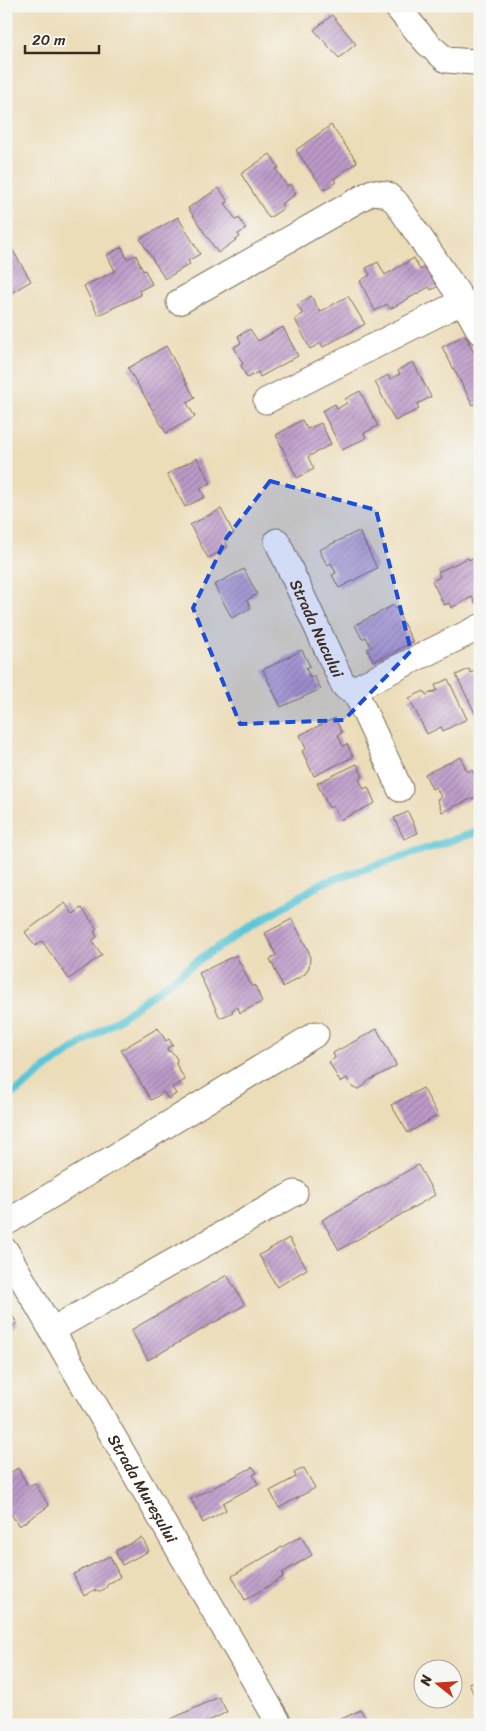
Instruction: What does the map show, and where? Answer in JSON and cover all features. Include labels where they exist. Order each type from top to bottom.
[{"type":"street","points":[[396,6],[428,44],[446,60],[475,62],[480,58]]},
{"type":"street","points":[[179,302],[372,192],[386,194],[396,202],[463,300],[480,332]]},
{"type":"street","points":[[266,401],[463,300]]},
{"type":"street","name":"Strada Nucului","points":[[278,541],[346,688],[354,689],[480,627]]},
{"type":"street","points":[[354,689],[400,789]]},
{"type":"street","points":[[6,1223],[316,1034]]},
{"type":"street","points":[[52,1330],[295,1193]]},
{"type":"street","name":"Strada Mureșului","points":[[6,1251],[280,1725]]},
{"type":"highlighted area","points":[[270,481],[376,510],[411,651],[344,720],[240,724],[193,608],[227,537]]},
{"type":"building","points":[[332,15],[356,44],[339,58],[314,30]]},
{"type":"building","points":[[331,125],[357,162],[334,179],[336,182],[324,190],[296,150]]},
{"type":"building","points":[[270,154],[279,168],[276,169],[287,186],[290,184],[296,194],[281,204],[284,208],[269,218],[241,174]]},
{"type":"building","points":[[219,188],[228,202],[225,203],[236,220],[239,218],[246,229],[238,234],[240,237],[218,253],[188,208]]},
{"type":"building","points":[[178,217],[200,254],[188,261],[190,264],[165,279],[140,239]]},
{"type":"building","points":[[6,239],[31,281],[6,296]]},
{"type":"building","points":[[122,247],[127,259],[136,255],[143,271],[145,270],[152,284],[139,291],[141,295],[98,315],[84,286],[115,271],[107,255]]},
{"type":"building","points":[[414,258],[420,270],[432,263],[444,283],[431,290],[429,287],[390,309],[387,304],[375,311],[360,281],[370,275],[366,268],[378,262],[385,275]]},
{"type":"building","points":[[311,296],[320,312],[348,296],[365,324],[323,347],[321,343],[310,349],[295,319],[303,314],[297,305]]},
{"type":"building","points":[[283,327],[298,356],[260,377],[258,372],[247,378],[241,365],[243,364],[234,347],[241,343],[238,336],[250,329],[258,341]]},
{"type":"building","points":[[465,335],[476,356],[480,354],[480,401],[473,405],[442,347]]},
{"type":"building","points":[[166,346],[195,398],[187,403],[195,417],[166,433],[128,368]]},
{"type":"building","points":[[413,362],[431,397],[417,404],[419,409],[395,421],[375,382],[388,375],[390,379],[400,374],[398,370]]},
{"type":"building","points":[[360,391],[378,426],[364,433],[366,438],[342,450],[322,411],[335,404],[337,409],[347,403],[345,399]]},
{"type":"building","points":[[302,420],[307,429],[321,423],[331,444],[308,457],[314,469],[297,478],[276,435]]},
{"type":"building","points":[[197,458],[211,483],[200,488],[205,497],[185,507],[167,474]]},
{"type":"building","points":[[221,509],[234,534],[224,539],[228,547],[208,558],[190,525]]},
{"type":"building","points":[[359,531],[377,568],[339,588],[332,575],[336,573],[331,563],[327,565],[319,550]]},
{"type":"building","points":[[480,554],[480,601],[475,603],[472,597],[451,608],[449,603],[444,605],[432,581],[440,577],[438,572]]},
{"type":"building","points":[[244,569],[257,594],[247,600],[251,608],[232,618],[214,585]]},
{"type":"building","points":[[394,605],[413,642],[374,662],[367,649],[371,647],[366,637],[362,639],[355,625]]},
{"type":"building","points":[[302,650],[310,666],[306,668],[310,678],[314,676],[321,689],[281,707],[263,670]]},
{"type":"building","points":[[480,668],[480,713],[476,715],[456,675],[469,669],[471,673]]},
{"type":"building","points":[[448,679],[467,719],[443,731],[441,727],[427,734],[409,698],[424,691],[426,695],[437,690],[435,685]]},
{"type":"building","points":[[335,718],[342,733],[338,735],[343,746],[347,744],[353,757],[314,776],[302,751],[306,749],[300,735]]},
{"type":"building","points":[[461,757],[467,772],[472,770],[480,787],[480,795],[442,812],[437,799],[441,797],[436,787],[432,789],[425,774]]},
{"type":"building","points":[[357,764],[363,777],[359,779],[364,789],[368,787],[375,803],[340,820],[333,806],[329,808],[317,783]]},
{"type":"building","points":[[408,812],[418,833],[404,839],[394,818]]},
{"type":"building","points":[[65,903],[73,914],[82,908],[97,929],[94,931],[97,937],[92,941],[102,955],[69,979],[42,941],[35,946],[25,932]]},
{"type":"building","points":[[292,919],[309,952],[309,967],[305,974],[283,987],[270,959],[276,955],[265,933]]},
{"type":"building","points":[[236,955],[252,987],[255,985],[262,1002],[240,1013],[238,1007],[232,1010],[233,1012],[220,1018],[199,973]]},
{"type":"building","points":[[158,1028],[166,1041],[169,1039],[173,1045],[167,1048],[168,1051],[172,1052],[177,1059],[176,1064],[185,1080],[172,1087],[176,1094],[168,1099],[164,1092],[151,1100],[121,1050]]},
{"type":"building","points":[[377,1029],[396,1066],[368,1081],[359,1089],[353,1088],[347,1078],[340,1082],[329,1062],[335,1058],[333,1053]]},
{"type":"building","points":[[423,1088],[438,1115],[408,1133],[391,1105]]},
{"type":"building","points":[[418,1165],[435,1195],[339,1250],[322,1220]]},
{"type":"building","points":[[289,1238],[307,1269],[277,1287],[259,1255]]},
{"type":"building","points":[[227,1275],[245,1305],[148,1360],[131,1330]]},
{"type":"building","points":[[6,1306],[17,1323],[6,1331]]},
{"type":"building","points":[[253,1467],[257,1473],[253,1475],[258,1484],[223,1503],[226,1510],[203,1523],[191,1499]]},
{"type":"building","points":[[18,1468],[28,1486],[35,1483],[49,1506],[19,1526],[11,1514],[6,1517],[6,1475]]},
{"type":"building","points":[[304,1468],[315,1488],[279,1508],[270,1491],[296,1477],[294,1473]]},
{"type":"building","points":[[301,1536],[312,1555],[282,1573],[283,1577],[245,1600],[232,1576]]},
{"type":"building","points":[[142,1538],[149,1551],[122,1565],[115,1551]]},
{"type":"building","points":[[110,1556],[120,1577],[99,1592],[94,1590],[84,1596],[73,1574]]},
{"type":"building","points":[[480,1678],[480,1710],[469,1683]]},
{"type":"building","points":[[219,1697],[227,1712],[200,1725],[172,1725],[169,1720]]},
{"type":"building","points":[[361,1710],[369,1725],[328,1725]]},
{"type":"waterway","points":[[6,1100],[46,1068],[120,1018],[207,954],[322,883],[480,831]]}]
